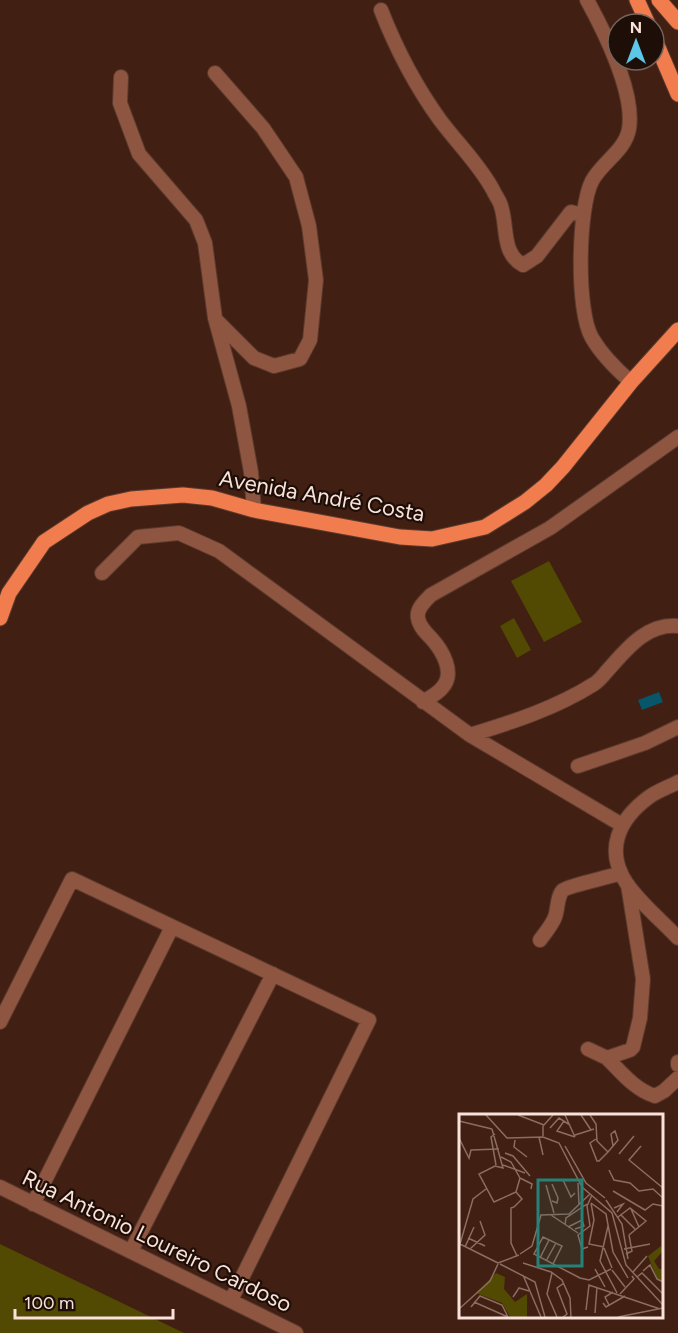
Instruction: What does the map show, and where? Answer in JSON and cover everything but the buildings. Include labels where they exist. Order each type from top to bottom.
[{"type":"main road","points":[[659,0],[678,22]]},
{"type":"main road","points":[[666,66],[678,94]]},
{"type":"main road","name":"Avenida André Costa","points":[[0,618],[9,593],[44,542],[88,513],[108,504],[131,499],[183,495],[212,498],[254,510],[400,537],[432,539],[485,527],[504,517],[546,485],[631,382],[678,330]]},
{"type":"street","points":[[587,0],[603,29],[627,94],[630,119],[629,132],[618,150],[592,180],[582,215],[584,315],[591,337],[612,365],[631,382]]},
{"type":"street","points":[[381,10],[396,48],[412,78],[441,121],[488,181],[501,206],[507,246],[516,261],[523,265],[537,256],[571,212],[582,215]]},
{"type":"street","points":[[215,73],[263,128],[296,177],[309,226],[316,280],[310,340],[300,359],[274,366],[254,358],[215,318]]},
{"type":"street","points":[[120,78],[120,103],[139,154],[196,220],[204,243],[215,318],[239,406],[251,472],[254,510]]},
{"type":"street","points":[[423,702],[442,688],[448,679],[442,651],[423,630],[418,618],[420,607],[431,595],[550,528],[678,437]]},
{"type":"street","points":[[102,573],[138,537],[178,533],[219,551],[470,735],[622,825]]},
{"type":"street","points":[[470,735],[531,716],[596,683],[630,645],[647,633],[668,625],[678,626]]},
{"type":"street","points":[[578,766],[645,743],[678,728]]},
{"type":"street","points":[[607,1058],[626,1052],[633,1047],[640,1018],[643,979],[638,938],[625,879],[616,861],[615,846],[622,825],[629,815],[650,796],[678,782]]},
{"type":"street","points":[[0,1022],[72,879],[369,1020],[231,1300]]},
{"type":"street","points":[[625,879],[678,938]]},
{"type":"street","points":[[540,940],[554,919],[563,889],[592,882],[625,879]]},
{"type":"street","points":[[33,1204],[172,927]]},
{"type":"street","points":[[131,1251],[273,974]]},
{"type":"street","points":[[588,1049],[607,1058],[645,1093],[655,1096],[678,1078]]},
{"type":"street","name":"Rua Antonio Loureiro Cardoso","points":[[0,1187],[296,1333]]},
{"type":"shaded area","points":[[549,561],[582,622],[544,642],[511,581]]},
{"type":"shaded area","points":[[514,618],[531,650],[517,658],[500,626]]},
{"type":"shaded area","points":[[0,1244],[184,1333],[0,1333]]},
{"type":"water","points":[[659,692],[663,702],[642,710],[638,700]]}]
